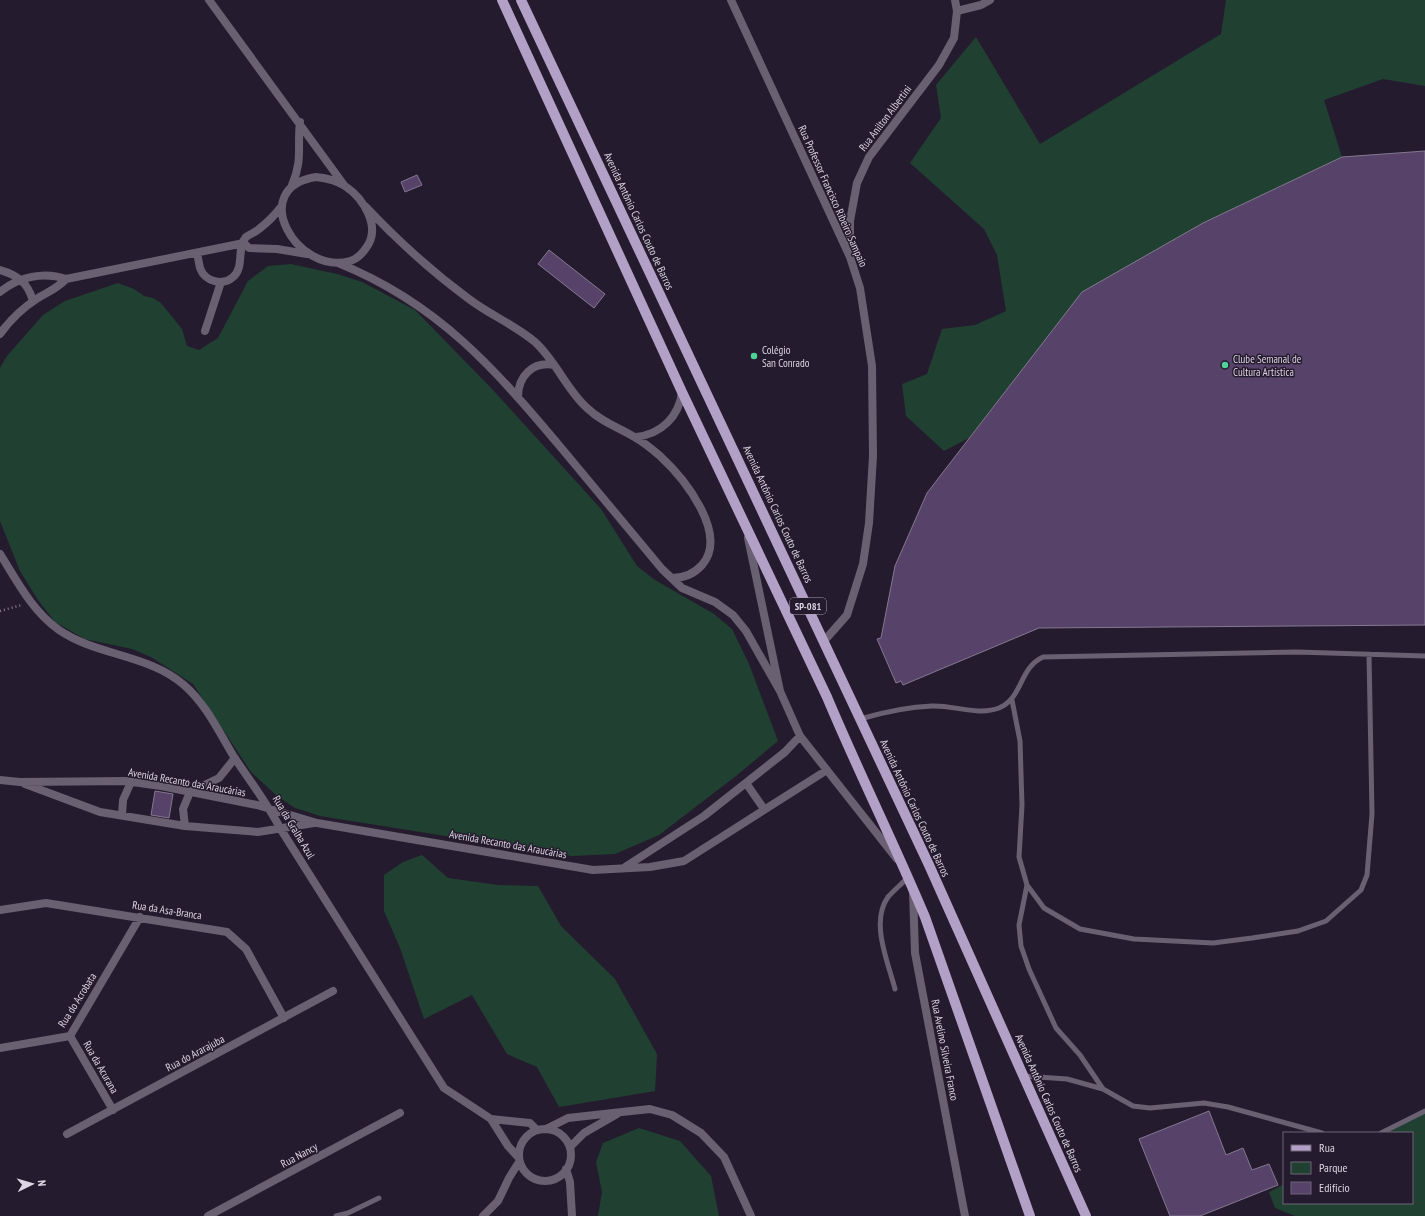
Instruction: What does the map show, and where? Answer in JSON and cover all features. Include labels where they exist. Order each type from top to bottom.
[{"type":"main road","name":"SP-081","points":[[502,0],[682,392],[827,697],[844,740],[907,873],[925,917],[1030,1216]]},
{"type":"main road","name":"Avenida Antônio Carlos Couto de Barros","points":[[521,0],[824,641],[1024,1076],[1086,1216]]},
{"type":"street","points":[[209,0],[300,122],[344,185],[356,195],[365,206],[421,261],[470,300],[526,335],[546,354],[569,388],[588,409],[610,425],[636,437],[662,458],[684,482],[702,511],[711,535],[710,550],[703,564],[692,573],[679,578],[672,578]]},
{"type":"street","name":"Rua Professor Francisco Ribeiro Sampaio","points":[[730,0],[850,257],[860,288],[872,366],[873,456],[870,515],[863,564],[847,615],[824,641]]},
{"type":"street","name":"Rua Anilton Albertini","points":[[850,257],[850,221],[857,183],[869,157],[939,65],[954,38],[957,10],[954,0]]},
{"type":"street","points":[[957,10],[981,5],[990,0]]},
{"type":"street","points":[[292,185],[300,156],[300,122]]},
{"type":"street","points":[[310,255],[297,245],[288,233],[283,220],[281,207],[284,195],[292,185],[303,179],[316,177],[330,179],[344,185]]},
{"type":"street","points":[[338,263],[351,261],[362,254],[369,245],[372,233],[371,220],[365,206]]},
{"type":"street","points":[[197,253],[202,272],[210,280],[221,282],[232,278],[239,269],[241,253],[246,238],[266,224],[281,207]]},
{"type":"street","points":[[0,292],[22,279],[44,275],[55,275],[66,279],[244,244],[249,248],[277,249],[310,255],[324,261],[338,263],[366,274],[431,314],[473,350],[518,397],[662,569],[688,592],[715,602],[734,615],[746,631],[780,691],[800,736],[907,873]]},
{"type":"street","points":[[0,270],[22,279],[29,289],[33,301]]},
{"type":"street","points":[[0,334],[10,321],[33,301],[60,286],[66,279]]},
{"type":"street","points":[[205,331],[221,282]]},
{"type":"street","points":[[518,397],[522,378],[531,369],[542,364],[554,365]]},
{"type":"street","points":[[636,437],[652,434],[666,425],[676,413],[682,392]]},
{"type":"street","points":[[745,525],[759,584],[780,691]]},
{"type":"street","name":"Rua da Gralha Azul","points":[[0,554],[36,610],[65,633],[82,642],[134,658],[162,670],[184,685],[204,707],[235,758],[271,810],[280,828],[444,1088],[492,1119],[530,1124],[537,1130]]},
{"type":"street","name":"Avenida Recanto das Araucárias","points":[[625,868],[704,816],[785,752],[800,736]]},
{"type":"street","points":[[185,826],[183,809],[190,792],[219,778],[235,758]]},
{"type":"street","name":"Avenida Recanto das Araucárias","points":[[20,782],[131,782],[257,805],[317,823],[593,870],[610,870],[650,867],[684,861],[827,770]]},
{"type":"street","points":[[0,780],[20,782]]},
{"type":"street","name":"Avenida Recanto das Araucárias","points":[[20,782],[100,812],[185,826],[258,832],[317,823]]},
{"type":"street","points":[[122,815],[123,800],[131,782]]},
{"type":"street","points":[[746,783],[764,810]]},
{"type":"street","name":"Rua Avelino Silveira Franco","points":[[912,886],[915,953],[965,1216]]},
{"type":"street","name":"Rua da Asa-Branca","points":[[0,910],[46,903],[227,932],[246,949],[284,1018]]},
{"type":"street","name":"Rua do Acrobata","points":[[0,1048],[70,1036],[140,917]]},
{"type":"street","name":"Rua do Ararajuba","points":[[67,1134],[334,991]]},
{"type":"street","name":"Rua da Acurana","points":[[70,1036],[112,1110]]},
{"type":"street","points":[[546,1129],[568,1118],[650,1109],[672,1115],[701,1132],[724,1157],[751,1216]]},
{"type":"street","points":[[570,1147],[584,1133],[622,1112]]},
{"type":"street","name":"Rua Nancy","points":[[208,1216],[220,1213],[400,1113]]},
{"type":"street","name":"Rua da Gralha Azul","points":[[492,1119],[508,1146],[519,1160]]},
{"type":"street","points":[[546,1129],[551,1129],[561,1134],[568,1142],[571,1153],[570,1164],[564,1173],[555,1180],[544,1182],[533,1179],[524,1172],[519,1160],[518,1151],[522,1141],[530,1133],[537,1130],[546,1129]]},
{"type":"street","points":[[482,1216],[498,1201],[519,1160]]},
{"type":"street","points":[[566,1169],[570,1182],[572,1216]]},
{"type":"lane","points":[[860,719],[895,709],[933,706],[982,711],[998,708],[1012,700],[1033,661],[1043,657],[1297,652],[1425,656]]},
{"type":"lane","points":[[1012,700],[1020,742],[1022,805],[1019,857],[1027,885],[1044,908],[1080,929],[1134,939],[1212,942],[1298,931],[1326,921],[1361,890],[1368,875],[1372,814],[1369,654]]},
{"type":"lane","points":[[895,989],[879,927],[881,910],[907,873]]},
{"type":"lane","points":[[1027,885],[1019,925],[1021,946],[1056,1028],[1080,1055],[1104,1089]]},
{"type":"lane","points":[[1024,1076],[1067,1079],[1104,1089],[1133,1106],[1150,1108],[1210,1104],[1228,1107],[1318,1132]]},
{"type":"lane","points":[[1383,1132],[1425,1111]]},
{"type":"lane","points":[[336,1216],[348,1213],[379,1198]]},
{"type":"path","points":[[0,611],[10,610],[30,602]]},
{"type":"green space","points":[[1226,0],[1425,0],[1425,86],[1383,79],[1324,100],[1342,157],[1203,223],[1082,292],[969,438],[944,451],[906,416],[902,384],[927,374],[942,329],[975,325],[1006,311],[997,255],[984,229],[910,163],[941,118],[936,85],[976,37],[1040,144],[1221,34]]},
{"type":"green space","points":[[291,264],[337,274],[362,282],[415,310],[492,389],[601,509],[637,566],[655,580],[714,614],[732,629],[749,664],[778,741],[736,776],[659,835],[615,854],[572,856],[320,816],[295,808],[277,796],[251,772],[193,684],[151,657],[132,649],[85,639],[55,622],[38,600],[20,571],[0,521],[0,368],[7,356],[43,315],[65,301],[118,283],[134,289],[144,296],[153,298],[161,303],[182,329],[187,346],[199,350],[218,338],[248,281],[268,266]]},
{"type":"green space","points":[[422,855],[448,878],[498,885],[538,886],[561,926],[615,979],[657,1054],[655,1091],[559,1107],[537,1067],[507,1054],[472,995],[424,1019],[400,948],[384,911],[384,875],[403,862]]},
{"type":"green space","points":[[1425,1112],[1425,1216],[1295,1216],[1275,1208],[1269,1192],[1283,1185],[1283,1204],[1413,1204],[1413,1132],[1386,1132]]},
{"type":"green space","points":[[639,1128],[680,1141],[711,1176],[719,1216],[598,1216],[602,1192],[596,1162],[603,1143]]},
{"type":"building","name":"Clube Semanal de Cultura Artística","points":[[1425,151],[1425,625],[1039,628],[903,685],[901,681],[896,683],[877,639],[881,638],[895,566],[927,493],[1082,292],[1203,223],[1342,157]]},
{"type":"building","points":[[417,175],[422,185],[405,192],[401,182]]},
{"type":"building","points":[[549,250],[605,294],[594,308],[538,264]]},
{"type":"building","points":[[155,791],[173,794],[169,818],[151,815]]},
{"type":"building","points":[[1209,1111],[1226,1155],[1243,1148],[1252,1170],[1269,1164],[1278,1185],[1200,1216],[1170,1216],[1139,1139]]},
{"type":"place","name":"Colégio San Conrado","points":[[754,356]]},
{"type":"place","name":"Clube Semanal de Cultura Artística","points":[[1225,365]]}]
